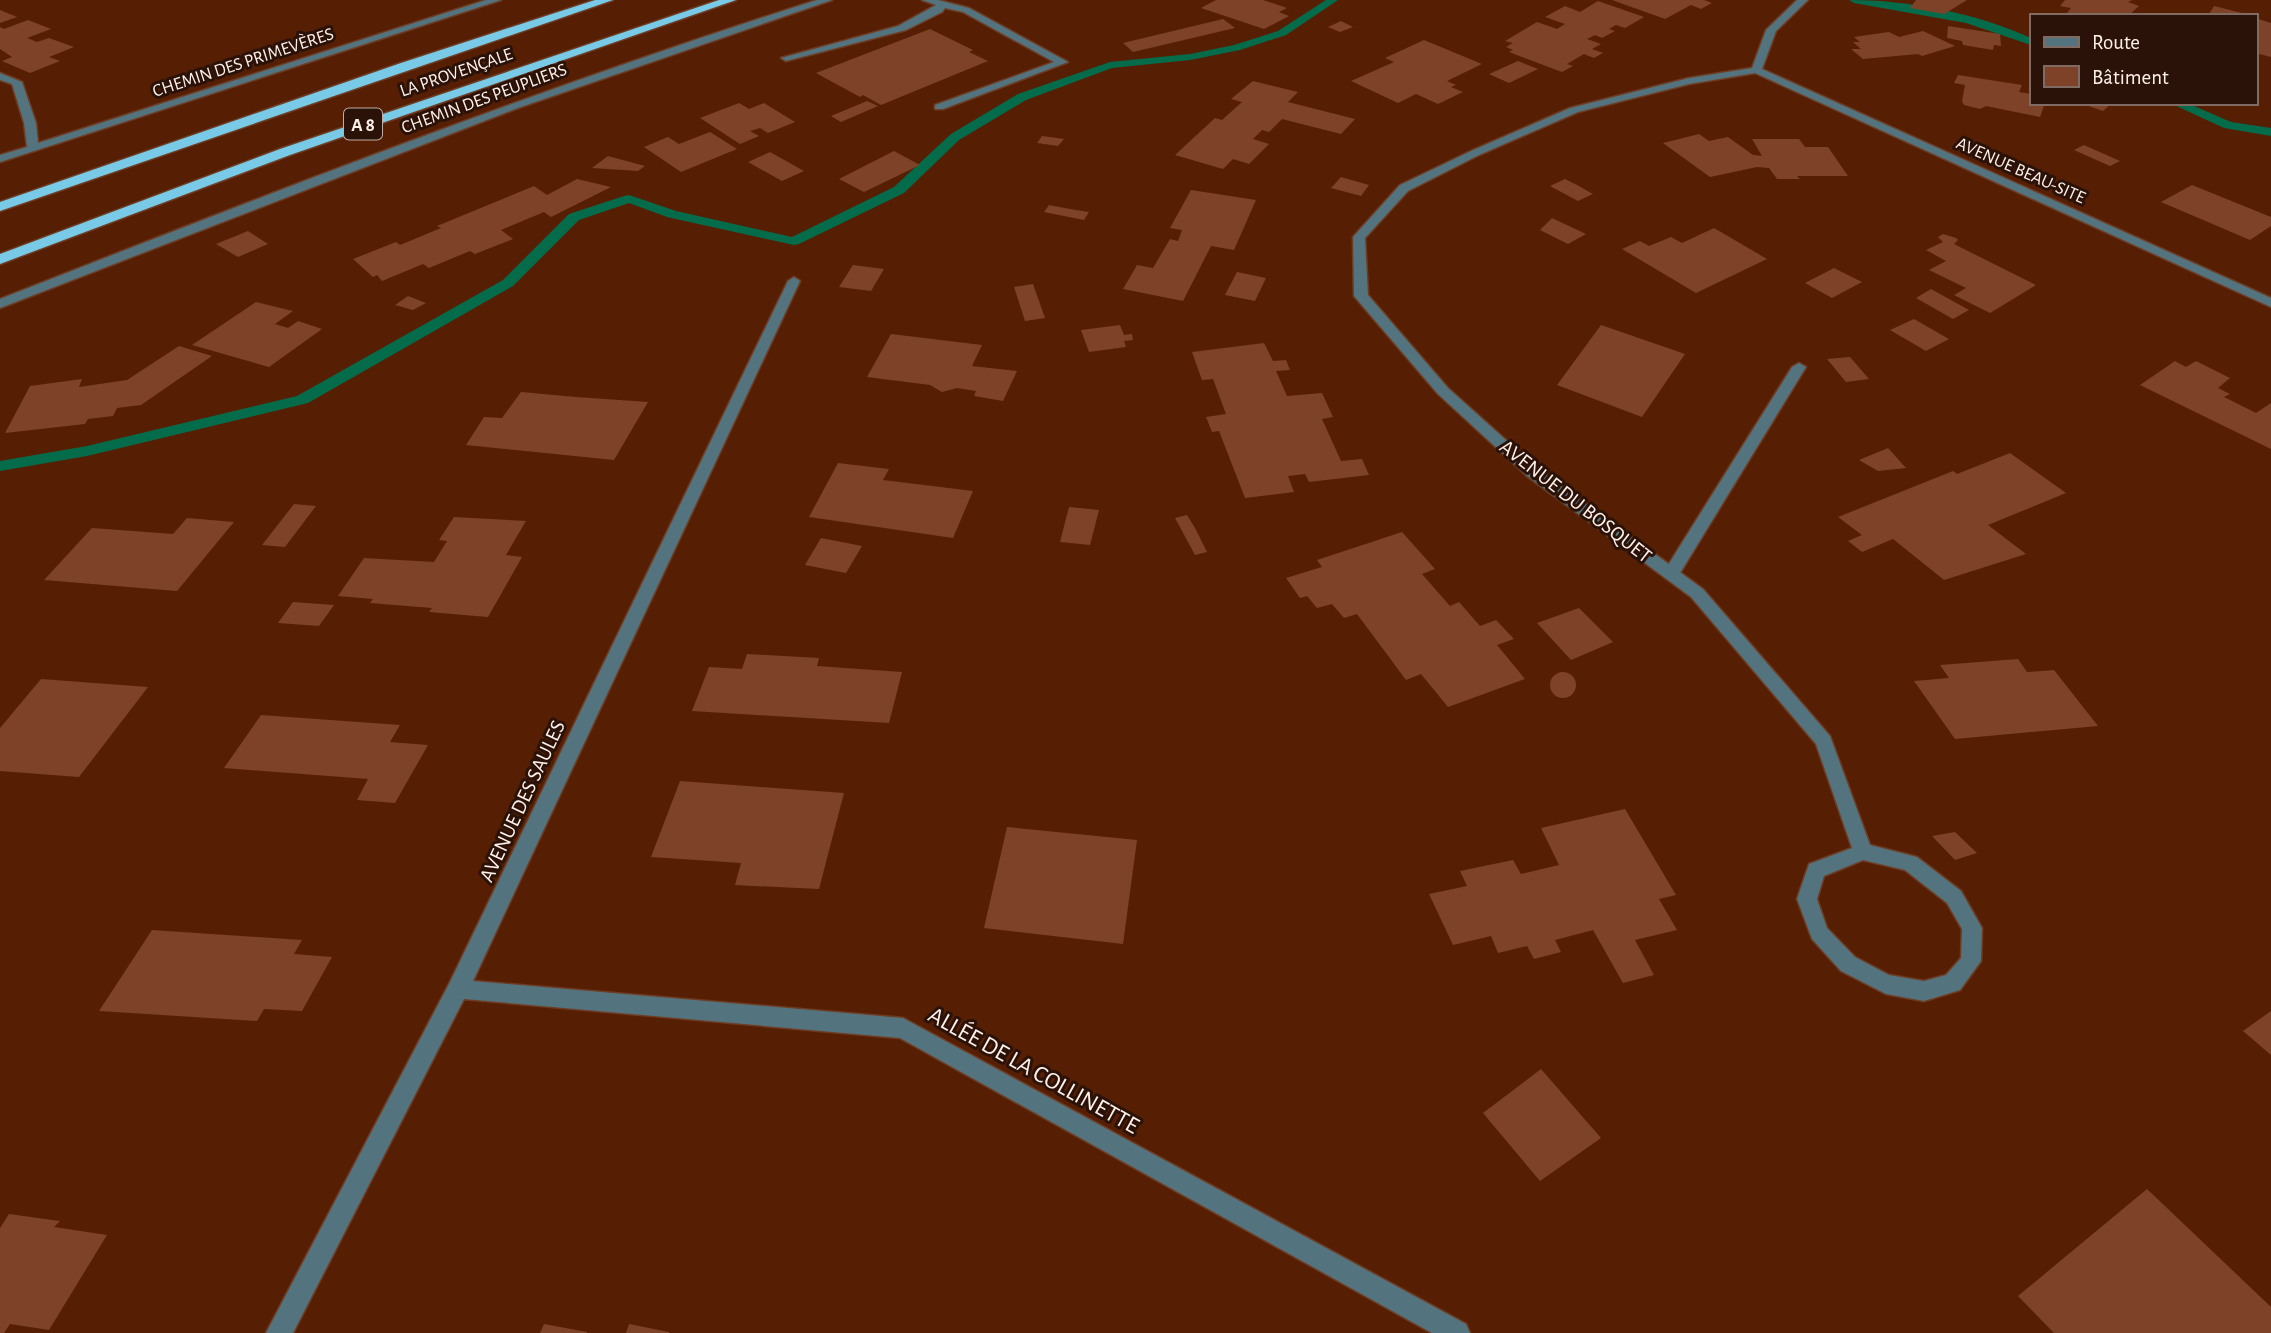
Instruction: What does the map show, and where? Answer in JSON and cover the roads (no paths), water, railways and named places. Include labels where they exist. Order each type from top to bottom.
[{"type":"highway","name":"LA PROVENÇALE","points":[[0,207],[392,70],[607,0]]},
{"type":"highway","name":"LA PROVENÇALE","points":[[0,259],[285,152],[730,0]]},
{"type":"street","name":"CHEMIN DES PRIMEVÈRES","points":[[0,159],[496,0]]},
{"type":"street","name":"CHEMIN DES PEUPLIERS","points":[[0,304],[466,123],[707,37],[827,0]]},
{"type":"street","points":[[927,0],[966,10],[1063,62],[939,107]]},
{"type":"street","points":[[1756,69],[1771,30],[1803,0]]},
{"type":"street","points":[[786,58],[902,28],[939,10],[942,4]]},
{"type":"street","name":"AVENUE BEAU-SITE","points":[[1756,69],[2271,303]]},
{"type":"street","name":"AVENUE DU BOSQUET","points":[[1756,69],[1689,81],[1574,110],[1475,153],[1404,188],[1359,237],[1361,296],[1443,391],[1532,472],[1697,593],[1824,741],[1863,852]]},
{"type":"street","points":[[0,76],[17,82],[30,123],[33,148]]},
{"type":"street","name":"AVENUE DES SAULES","points":[[279,1333],[458,989],[794,281]]},
{"type":"street","points":[[1671,574],[1800,367]]},
{"type":"street","points":[[1863,852],[1910,863],[1954,897],[1972,928],[1972,961],[1953,983],[1924,991],[1886,984],[1848,964],[1819,933],[1807,900],[1816,870],[1863,852]]},
{"type":"street","name":"ALLÉE DE LA COLLINETTE","points":[[458,989],[904,1028],[1457,1333]]},
{"type":"waterway","points":[[0,466],[87,451],[302,400],[508,283],[574,217],[629,199],[672,214],[794,241],[899,190],[955,137],[1022,97],[1110,65],[1190,57],[1236,48],[1282,33],[1333,0]]},
{"type":"waterway","points":[[1854,0],[1967,20],[2030,42]]},
{"type":"waterway","points":[[2181,105],[2228,125],[2271,132]]}]
